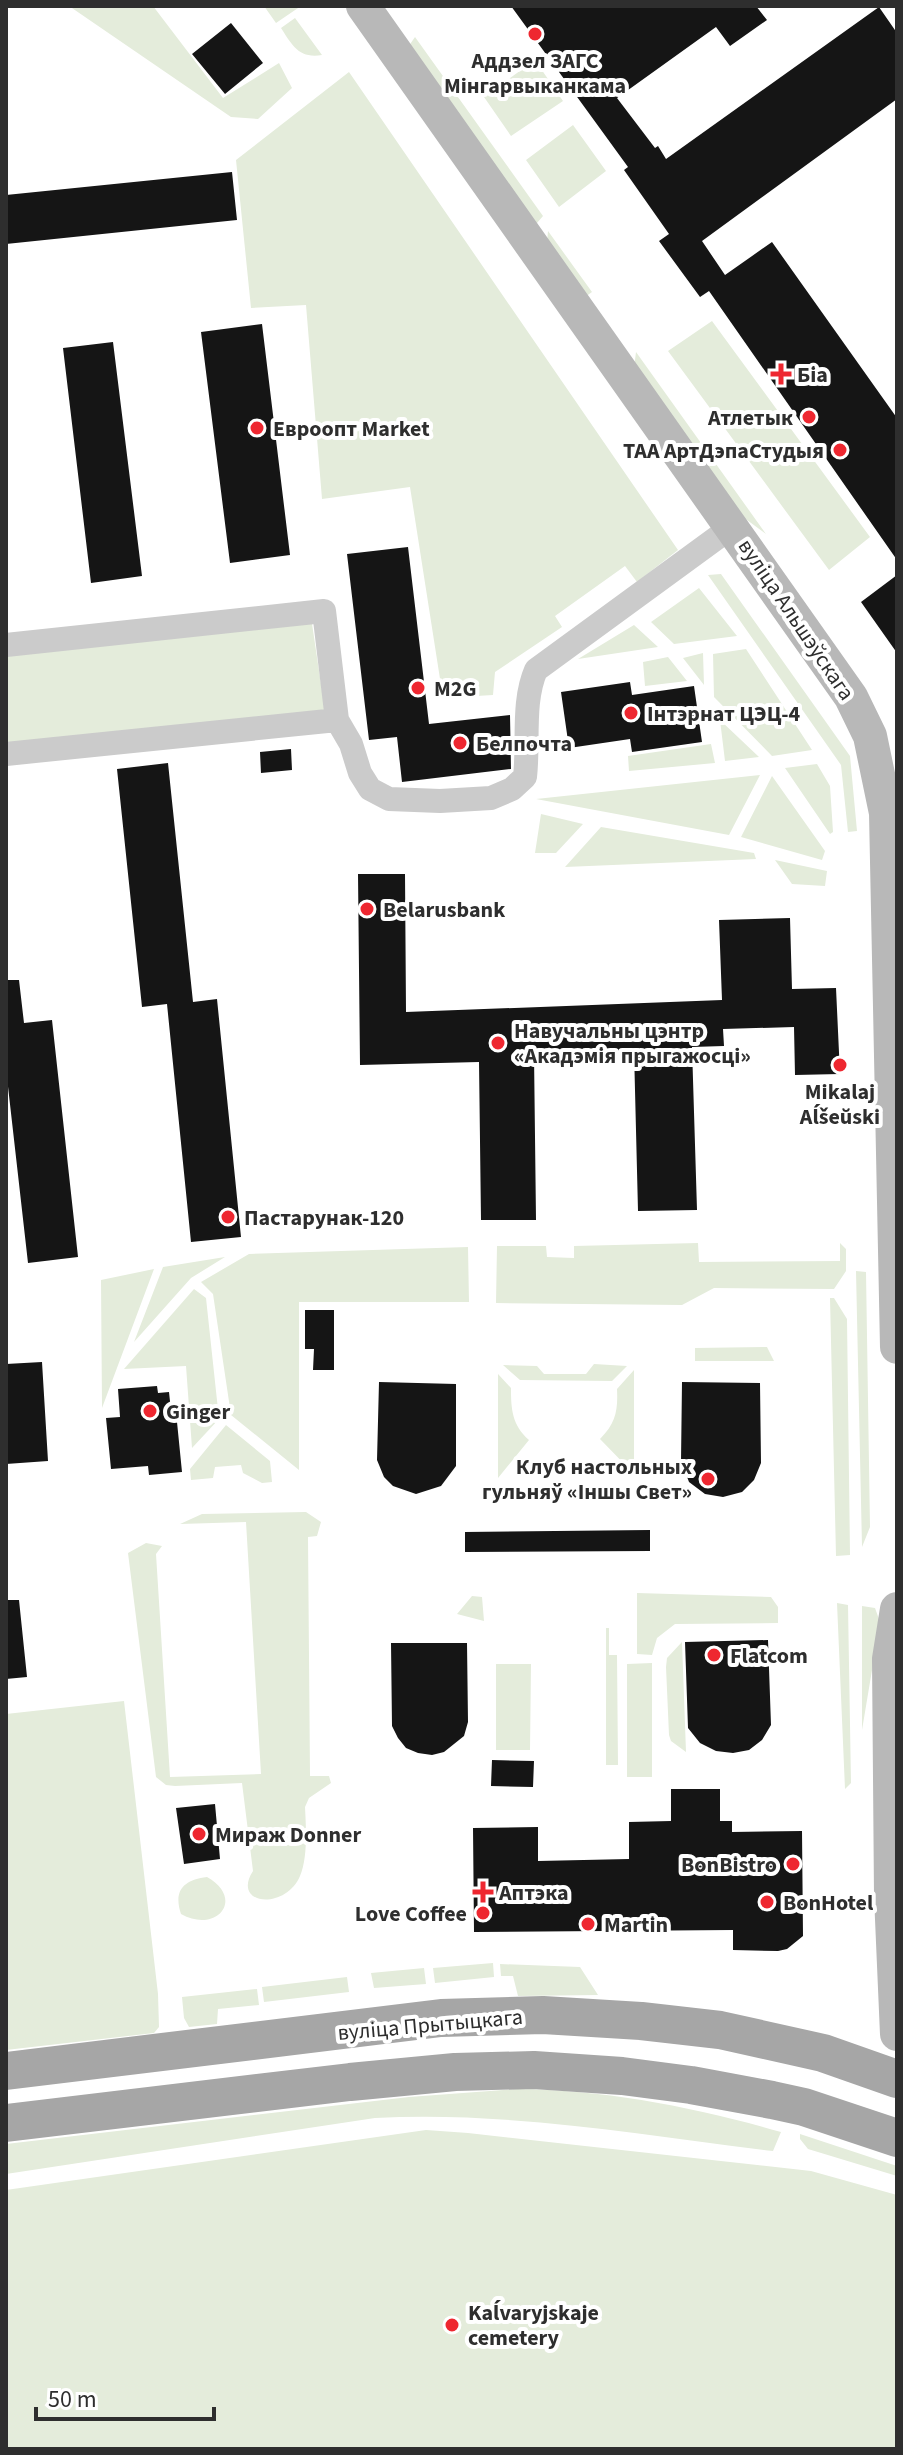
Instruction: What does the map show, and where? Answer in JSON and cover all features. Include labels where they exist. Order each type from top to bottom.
[{"type":"main road","name":"вуліца Альшэўскага","points":[[363,6],[733,526],[851,697],[870,736],[886,813],[897,1347]]},
{"type":"main road","points":[[897,1609],[889,1659],[890,1881],[897,2034]]},
{"type":"main road","name":"вуліца Прытыцкага","points":[[6,2071],[441,2018],[543,2015],[720,2030],[823,2053],[897,2079]]},
{"type":"main road","points":[[6,2123],[365,2080],[455,2072],[534,2070],[650,2080],[772,2100],[804,2107],[897,2138]]},
{"type":"street","points":[[6,645],[324,611],[337,720],[370,789],[389,799],[440,801],[491,798],[512,789],[525,777],[529,684],[536,670],[733,526]]},
{"type":"street","points":[[6,754],[337,720]]},
{"type":"green space","points":[[69,6],[153,6],[223,98],[279,63],[292,88],[258,119],[231,117]]},
{"type":"green space","points":[[264,6],[301,6],[276,23]]},
{"type":"green space","points":[[295,18],[322,55],[302,53],[289,40],[281,28]]},
{"type":"green space","points":[[415,37],[543,216],[537,223],[531,221],[406,50]]},
{"type":"green space","points":[[535,60],[563,101],[511,136],[484,97]]},
{"type":"green space","points":[[349,72],[678,550],[637,582],[625,566],[555,616],[562,627],[495,672],[493,695],[443,698],[410,487],[322,499],[306,305],[251,308],[236,160]]},
{"type":"green space","points":[[573,125],[606,171],[559,207],[526,160]]},
{"type":"green space","points":[[548,231],[592,292],[585,297],[547,242]]},
{"type":"green space","points":[[712,321],[870,537],[829,570],[668,351]]},
{"type":"green space","points":[[636,352],[766,534],[732,509],[634,368]]},
{"type":"green space","points":[[721,574],[850,756],[857,831],[848,832],[841,765],[708,575]]},
{"type":"green space","points":[[699,588],[737,636],[674,644],[651,622]]},
{"type":"green space","points":[[311,617],[325,711],[6,746],[6,652]]},
{"type":"green space","points":[[634,625],[658,647],[578,659]]},
{"type":"green space","points":[[746,649],[812,750],[772,756],[714,697],[713,654]]},
{"type":"green space","points":[[703,653],[704,685],[683,658]]},
{"type":"green space","points":[[668,657],[687,681],[645,686],[643,662]]},
{"type":"green space","points":[[720,720],[759,757],[725,761]]},
{"type":"green space","points":[[711,744],[715,763],[629,771],[628,756]]},
{"type":"green space","points":[[817,764],[830,786],[833,832],[830,834],[785,768]]},
{"type":"green space","points":[[760,775],[729,835],[536,799]]},
{"type":"green space","points":[[772,776],[825,851],[822,860],[741,837]]},
{"type":"green space","points":[[541,814],[583,824],[556,853],[535,853]]},
{"type":"green space","points":[[601,827],[754,853],[756,859],[565,867]]},
{"type":"green space","points":[[775,860],[827,871],[825,886],[792,884]]},
{"type":"green space","points":[[698,1243],[699,1262],[840,1261],[840,1243],[846,1249],[846,1271],[834,1289],[714,1288],[682,1305],[496,1303],[497,1246],[546,1246],[547,1257],[574,1258],[574,1246]]},
{"type":"green space","points":[[468,1247],[469,1302],[299,1302],[299,1470],[231,1415],[213,1294],[201,1282],[249,1254]]},
{"type":"green space","points":[[225,1257],[191,1278],[134,1342],[163,1267]]},
{"type":"green space","points":[[154,1269],[102,1408],[101,1280]]},
{"type":"green space","points":[[856,1271],[866,1272],[870,1527],[862,1547]]},
{"type":"green space","points":[[194,1289],[206,1298],[219,1419],[192,1448],[186,1366],[124,1369]]},
{"type":"green space","points":[[830,1298],[834,1298],[847,1319],[850,1555],[836,1556]]},
{"type":"green space","points":[[767,1347],[774,1361],[695,1361],[695,1348]]},
{"type":"green space","points":[[594,1364],[627,1366],[612,1381],[520,1380],[503,1365],[537,1366],[544,1374],[586,1374]]},
{"type":"green space","points":[[634,1370],[634,1474],[600,1439],[615,1416],[617,1389]]},
{"type":"green space","points":[[498,1374],[511,1388],[514,1416],[529,1440],[498,1478]]},
{"type":"green space","points":[[226,1425],[270,1461],[272,1482],[262,1483],[243,1473],[241,1465],[215,1467],[213,1478],[191,1480],[190,1469]]},
{"type":"green space","points":[[306,1512],[321,1522],[317,1536],[308,1537],[310,1776],[329,1776],[331,1783],[309,1798],[305,1807],[305,1851],[300,1876],[283,1895],[263,1899],[254,1897],[249,1891],[248,1882],[253,1871],[242,1783],[175,1786],[166,1785],[156,1777],[128,1553],[146,1543],[162,1546],[156,1554],[170,1777],[261,1774],[246,1522],[180,1524],[202,1514]]},
{"type":"green space","points":[[637,1593],[771,1597],[778,1607],[778,1623],[675,1624],[657,1638],[652,1655],[637,1654]]},
{"type":"green space","points":[[472,1596],[482,1597],[484,1621],[457,1614]]},
{"type":"green space","points":[[837,1603],[848,1605],[851,1783],[845,1789]]},
{"type":"green space","points":[[862,1606],[875,1608],[880,1622],[862,1730]]},
{"type":"green space","points":[[606,1628],[609,1628],[609,1655],[617,1655],[618,1765],[606,1765]]},
{"type":"green space","points":[[682,1642],[686,1752],[671,1741],[669,1735],[666,1667],[667,1658]]},
{"type":"green space","points":[[652,1663],[652,1777],[627,1777],[627,1664]]},
{"type":"green space","points":[[496,1664],[531,1664],[530,1750],[496,1750]]},
{"type":"green space","points":[[124,1701],[158,1994],[159,2027],[154,2033],[6,2050],[6,1714]]},
{"type":"green space","points":[[207,1877],[219,1886],[224,1895],[222,1911],[205,1920],[181,1914],[178,1899],[182,1888]]},
{"type":"green space","points":[[493,1963],[494,1977],[435,1983],[433,1968]]},
{"type":"green space","points":[[500,1964],[580,1967],[598,1995],[518,1996],[513,1976],[501,1976]]},
{"type":"green space","points":[[424,1968],[426,1984],[374,1988],[371,1973]]},
{"type":"green space","points":[[347,1977],[349,1992],[264,2002],[262,1987]]},
{"type":"green space","points":[[257,1989],[259,2005],[218,2009],[217,2024],[189,2027],[184,2018],[182,1997]]},
{"type":"green space","points":[[517,2089],[617,2096],[716,2115],[781,2132],[773,2151],[525,2121],[375,2118],[6,2174],[6,2144],[409,2097]]},
{"type":"green space","name":"Kaĺvaryjskaje cemetery","points":[[426,2130],[811,2171],[897,2195],[897,2449],[6,2449],[6,2190]]},
{"type":"green space","points":[[800,2134],[897,2166],[897,2176],[808,2149]]},
{"type":"building","points":[[511,6],[756,6],[767,20],[730,46],[716,27],[617,98],[666,159],[879,7],[897,33],[897,99],[702,241],[725,275],[772,242],[897,418],[897,560],[709,291],[700,297],[659,241],[669,234],[624,170],[628,167]]},
{"type":"building","points":[[231,23],[263,63],[225,94],[192,54]]},
{"type":"building","points":[[232,172],[237,220],[6,244],[6,195]]},
{"type":"building","points":[[262,324],[290,555],[230,563],[201,332]]},
{"type":"building","points":[[113,342],[142,576],[91,583],[63,348]]},
{"type":"building","points":[[408,547],[429,724],[510,715],[511,769],[402,782],[397,737],[369,740],[347,554]]},
{"type":"building","points":[[897,575],[897,653],[861,602]]},
{"type":"building","name":"Інтэрнат ЦЭЦ-4","points":[[630,682],[632,695],[694,686],[702,742],[632,752],[630,739],[569,748],[561,692]]},
{"type":"building","points":[[291,749],[292,770],[261,773],[260,752]]},
{"type":"building","points":[[168,763],[193,1002],[217,999],[241,1237],[191,1242],[167,1004],[142,1007],[117,769]]},
{"type":"building","points":[[358,874],[405,874],[406,1012],[722,1000],[719,920],[790,918],[792,989],[836,988],[840,1074],[795,1075],[794,1027],[723,1029],[724,1046],[692,1047],[697,1210],[638,1211],[634,1050],[534,1054],[536,1220],[481,1220],[479,1062],[360,1065]]},
{"type":"building","points":[[6,980],[19,980],[24,1023],[52,1020],[78,1257],[28,1263],[6,1069]]},
{"type":"building","points":[[305,1310],[334,1310],[334,1370],[313,1370],[314,1349],[305,1349]]},
{"type":"building","points":[[42,1362],[48,1461],[6,1464],[6,1364]]},
{"type":"building","points":[[379,1382],[456,1384],[456,1466],[441,1486],[416,1494],[393,1486],[384,1477],[377,1460]]},
{"type":"building","points":[[682,1382],[760,1383],[761,1463],[754,1480],[742,1492],[723,1497],[705,1494],[689,1482],[681,1461]]},
{"type":"building","points":[[157,1386],[158,1393],[169,1392],[172,1420],[177,1422],[182,1472],[149,1475],[148,1466],[111,1469],[106,1418],[120,1417],[118,1389]]},
{"type":"building","points":[[650,1530],[650,1551],[465,1552],[465,1532]]},
{"type":"building","points":[[6,1600],[19,1600],[27,1677],[6,1679]]},
{"type":"building","points":[[768,1640],[771,1725],[762,1740],[749,1750],[733,1753],[716,1751],[700,1743],[688,1728],[685,1642]]},
{"type":"building","points":[[391,1643],[467,1643],[468,1722],[464,1736],[444,1752],[432,1755],[406,1748],[392,1726]]},
{"type":"building","points":[[492,1760],[534,1761],[533,1787],[491,1786]]},
{"type":"building","points":[[671,1789],[720,1789],[720,1821],[732,1821],[732,1832],[802,1831],[803,1936],[787,1949],[733,1950],[733,1930],[474,1932],[473,1828],[538,1827],[538,1861],[629,1859],[629,1822],[671,1821]]},
{"type":"building","name":"Мираж Donner","points":[[215,1804],[220,1859],[184,1864],[176,1808]]},
{"type":"place","name":"Аддзел ЗАГС Мінгарвыканкама","points":[[535,34]]},
{"type":"place","name":"Біа","points":[[781,374]]},
{"type":"place","name":"Атлетык","points":[[809,417]]},
{"type":"place","name":"Евроопт Market","points":[[257,428]]},
{"type":"place","name":"ТАА АртДэпаСтудыя","points":[[840,450]]},
{"type":"place","name":"M2G","points":[[418,688]]},
{"type":"place","name":"Інтэрнат ЦЭЦ-4","points":[[631,713]]},
{"type":"place","name":"Белпочта","points":[[460,743]]},
{"type":"place","name":"Belarusbank","points":[[367,909]]},
{"type":"place","name":"Навучальны цэнтр «Акадэмія прыгажосці»","points":[[498,1043]]},
{"type":"place","name":"Mikalaj Aĺšeŭski","points":[[840,1065]]},
{"type":"place","name":"Пастарунак-120","points":[[228,1217]]},
{"type":"place","name":"Ginger","points":[[150,1411]]},
{"type":"place","name":"Клуб настольных гульняў «Іншы Свет»","points":[[708,1479]]},
{"type":"place","name":"Flatcom","points":[[714,1655]]},
{"type":"place","name":"Мираж Donner","points":[[199,1834]]},
{"type":"place","name":"BonBistro","points":[[793,1864]]},
{"type":"place","name":"Аптэка","points":[[483,1892]]},
{"type":"place","name":"BonHotel","points":[[767,1902]]},
{"type":"place","name":"Love Coffee","points":[[483,1913]]},
{"type":"place","name":"Martin","points":[[588,1924]]},
{"type":"place","name":"Kaĺvaryjskaje cemetery","points":[[452,2325]]}]
